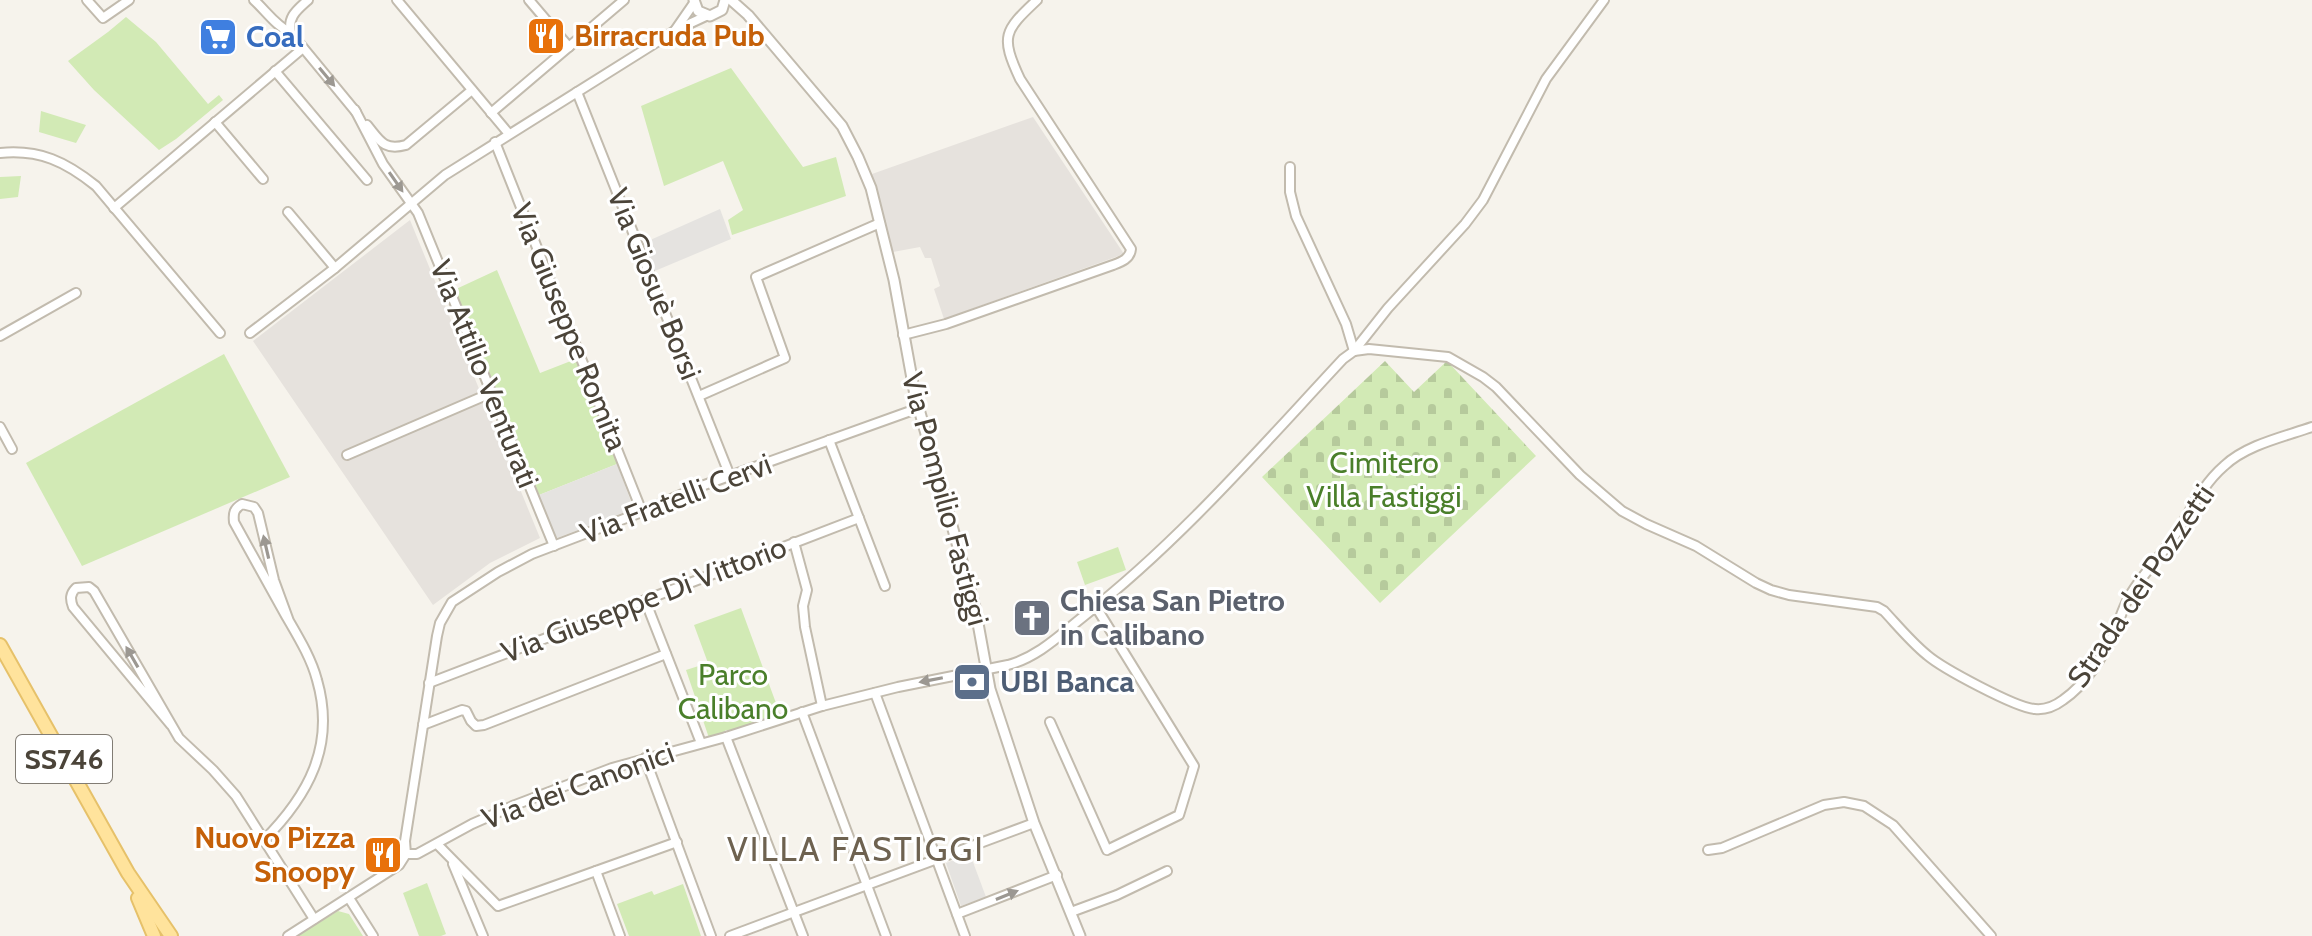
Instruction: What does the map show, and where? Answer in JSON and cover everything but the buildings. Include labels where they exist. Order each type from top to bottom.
[{"type":"main road","name":"SS746","points":[[0,645],[128,873],[171,936]]},
{"type":"main road","name":"SS746","points":[[128,873],[154,936]]},
{"type":"street","points":[[87,0],[103,18],[129,0]]},
{"type":"street","points":[[254,0],[282,29],[291,33]]},
{"type":"street","points":[[308,0],[293,14],[288,24],[291,33],[381,143],[393,148],[406,145],[472,90]]},
{"type":"street","points":[[397,0],[509,134]]},
{"type":"street","points":[[529,0],[569,47]]},
{"type":"street","points":[[491,113],[624,0]]},
{"type":"street","points":[[718,13],[728,0]]},
{"type":"street","name":"Via Pompilio Fastiggi","points":[[728,0],[748,15],[842,126],[871,188],[894,280],[919,408],[975,607],[990,689],[1034,823],[1080,936]]},
{"type":"street","name":"Via Pompilio Fastiggi","points":[[903,335],[946,324],[1113,265],[1123,261],[1130,253],[1131,249],[1020,79],[1009,56],[1007,42],[1010,31],[1016,20],[1037,0]]},
{"type":"street","name":"Via dei Canonici","points":[[288,936],[399,865],[406,854],[417,854],[472,824],[572,782],[822,706],[1023,661],[1039,651],[1096,607],[1176,537],[1343,359],[1354,351],[1388,308],[1465,224],[1483,200],[1546,79],[1604,0]]},
{"type":"street","points":[[694,2],[698,11],[706,16]]},
{"type":"street","points":[[676,30],[694,2]]},
{"type":"street","points":[[250,333],[335,268],[445,175],[495,142],[676,30],[718,13],[748,15]]},
{"type":"street","points":[[114,208],[303,48]]},
{"type":"street","points":[[275,71],[367,180]]},
{"type":"street","name":"Via Giosuè Borsi","points":[[577,92],[730,476]]},
{"type":"street","name":"Via Attilio Venturati","points":[[355,110],[383,164],[418,213],[554,546]]},
{"type":"street","points":[[215,122],[263,179]]},
{"type":"street","name":"Via Giuseppe Romita","points":[[495,142],[642,512]]},
{"type":"street","points":[[0,153],[47,156],[73,167],[96,186],[220,333]]},
{"type":"street","points":[[1290,167],[1290,192],[1296,216],[1346,324],[1354,351]]},
{"type":"street","points":[[288,212],[335,268]]},
{"type":"street","points":[[699,396],[785,358],[756,277],[880,223]]},
{"type":"street","points":[[0,336],[76,293]]},
{"type":"street","name":"Strada dei Pozzetti","points":[[1354,351],[1369,349],[1448,357],[1496,387],[1580,475],[1622,511],[1696,546],[1771,590],[1877,607],[1946,669],[2022,706],[2037,709],[2052,707],[2065,699],[2101,657],[2128,598],[2173,538],[2214,475],[2241,454],[2312,427]]},
{"type":"street","points":[[347,455],[491,393]]},
{"type":"street","name":"Via Fratelli Cervi","points":[[429,683],[440,623],[445,612],[452,602],[498,572],[554,546],[730,476],[919,408]]},
{"type":"street","points":[[0,427],[12,449]]},
{"type":"street","points":[[829,440],[885,586]]},
{"type":"street","points":[[263,841],[307,788],[322,741],[323,718],[317,678],[234,522],[236,507],[242,504],[254,507],[258,513],[274,580],[289,621]]},
{"type":"street","name":"Via Giuseppe Di Vittorio","points":[[429,683],[859,518]]},
{"type":"street","points":[[794,542],[807,590],[803,606],[805,627],[822,706]]},
{"type":"street","points":[[171,725],[94,591],[89,587],[76,588],[70,600],[73,607],[188,749],[230,789],[314,919]]},
{"type":"street","points":[[645,600],[701,743]]},
{"type":"street","points":[[1050,722],[1107,850],[1179,815],[1194,766],[1096,607]]},
{"type":"street","points":[[423,725],[462,710],[476,726],[484,725],[666,654]]},
{"type":"street","points":[[406,854],[405,841],[429,683]]},
{"type":"street","points":[[875,693],[965,936]]},
{"type":"street","points":[[802,712],[886,936]]},
{"type":"street","points":[[726,737],[803,936]]},
{"type":"street","points":[[645,758],[711,936]]},
{"type":"street","points":[[1708,850],[1722,848],[1824,805],[1844,802],[1864,806],[1893,825],[1991,936]]},
{"type":"street","points":[[730,936],[1034,823]]},
{"type":"street","points":[[437,844],[498,906],[677,842]]},
{"type":"street","points":[[451,859],[483,936]]},
{"type":"street","points":[[596,871],[620,936]]},
{"type":"street","points":[[1071,912],[1117,895],[1167,871]]},
{"type":"street","points":[[957,914],[1057,875]]},
{"type":"street","points":[[349,898],[373,936]]},
{"type":"shaded area","points":[[1033,117],[1124,254],[944,319],[934,289],[940,286],[931,258],[925,258],[920,247],[893,252],[872,174]]},
{"type":"shaded area","points":[[720,209],[731,239],[650,273],[639,245]]},
{"type":"shaded area","points":[[410,220],[540,538],[490,563],[433,605],[253,341]]},
{"type":"shaded area","points":[[617,464],[633,507],[557,538],[539,495]]},
{"type":"shaded area","points":[[970,854],[986,897],[961,906],[946,863]]},
{"type":"green space","points":[[126,17],[156,42],[208,104],[219,95],[223,100],[159,150],[94,90],[68,61]]},
{"type":"green space","points":[[731,68],[803,167],[836,157],[846,196],[732,235],[728,220],[743,210],[723,161],[664,186],[641,106]]},
{"type":"green space","points":[[41,111],[86,125],[76,143],[39,132]]},
{"type":"green space","points":[[21,176],[18,197],[0,199],[0,177]]},
{"type":"green space","points":[[497,270],[540,373],[576,359],[617,464],[539,495],[454,290]]},
{"type":"green space","points":[[224,354],[290,477],[82,566],[26,463]]},
{"type":"green space","name":"Cimitero Villa Fastiggi","points":[[1385,361],[1414,392],[1447,361],[1536,456],[1380,603],[1262,477]]},
{"type":"green space","points":[[1118,547],[1126,570],[1085,585],[1077,562]]},
{"type":"green space","name":"Parco Calibano","points":[[741,608],[780,714],[732,733],[726,730],[709,738],[686,670],[708,663],[694,625]]},
{"type":"green space","points":[[427,883],[446,934],[441,936],[419,936],[403,893]]},
{"type":"green space","points":[[683,884],[701,936],[629,936],[617,904]]},
{"type":"green space","points":[[338,911],[349,914],[363,936],[297,936]]},
{"type":"place","name":"Birracruda Pub","points":[[546,36]]},
{"type":"place","name":"Coal","points":[[218,37]]},
{"type":"place","name":"Chiesa San Pietro in Calibano","points":[[1032,618]]},
{"type":"place","name":"UBI Banca","points":[[972,682]]},
{"type":"place","name":"Nuovo Pizza Snoopy","points":[[383,855]]},
{"type":"district","name":"VILLA FASTIGGI","points":[[856,849]]}]
